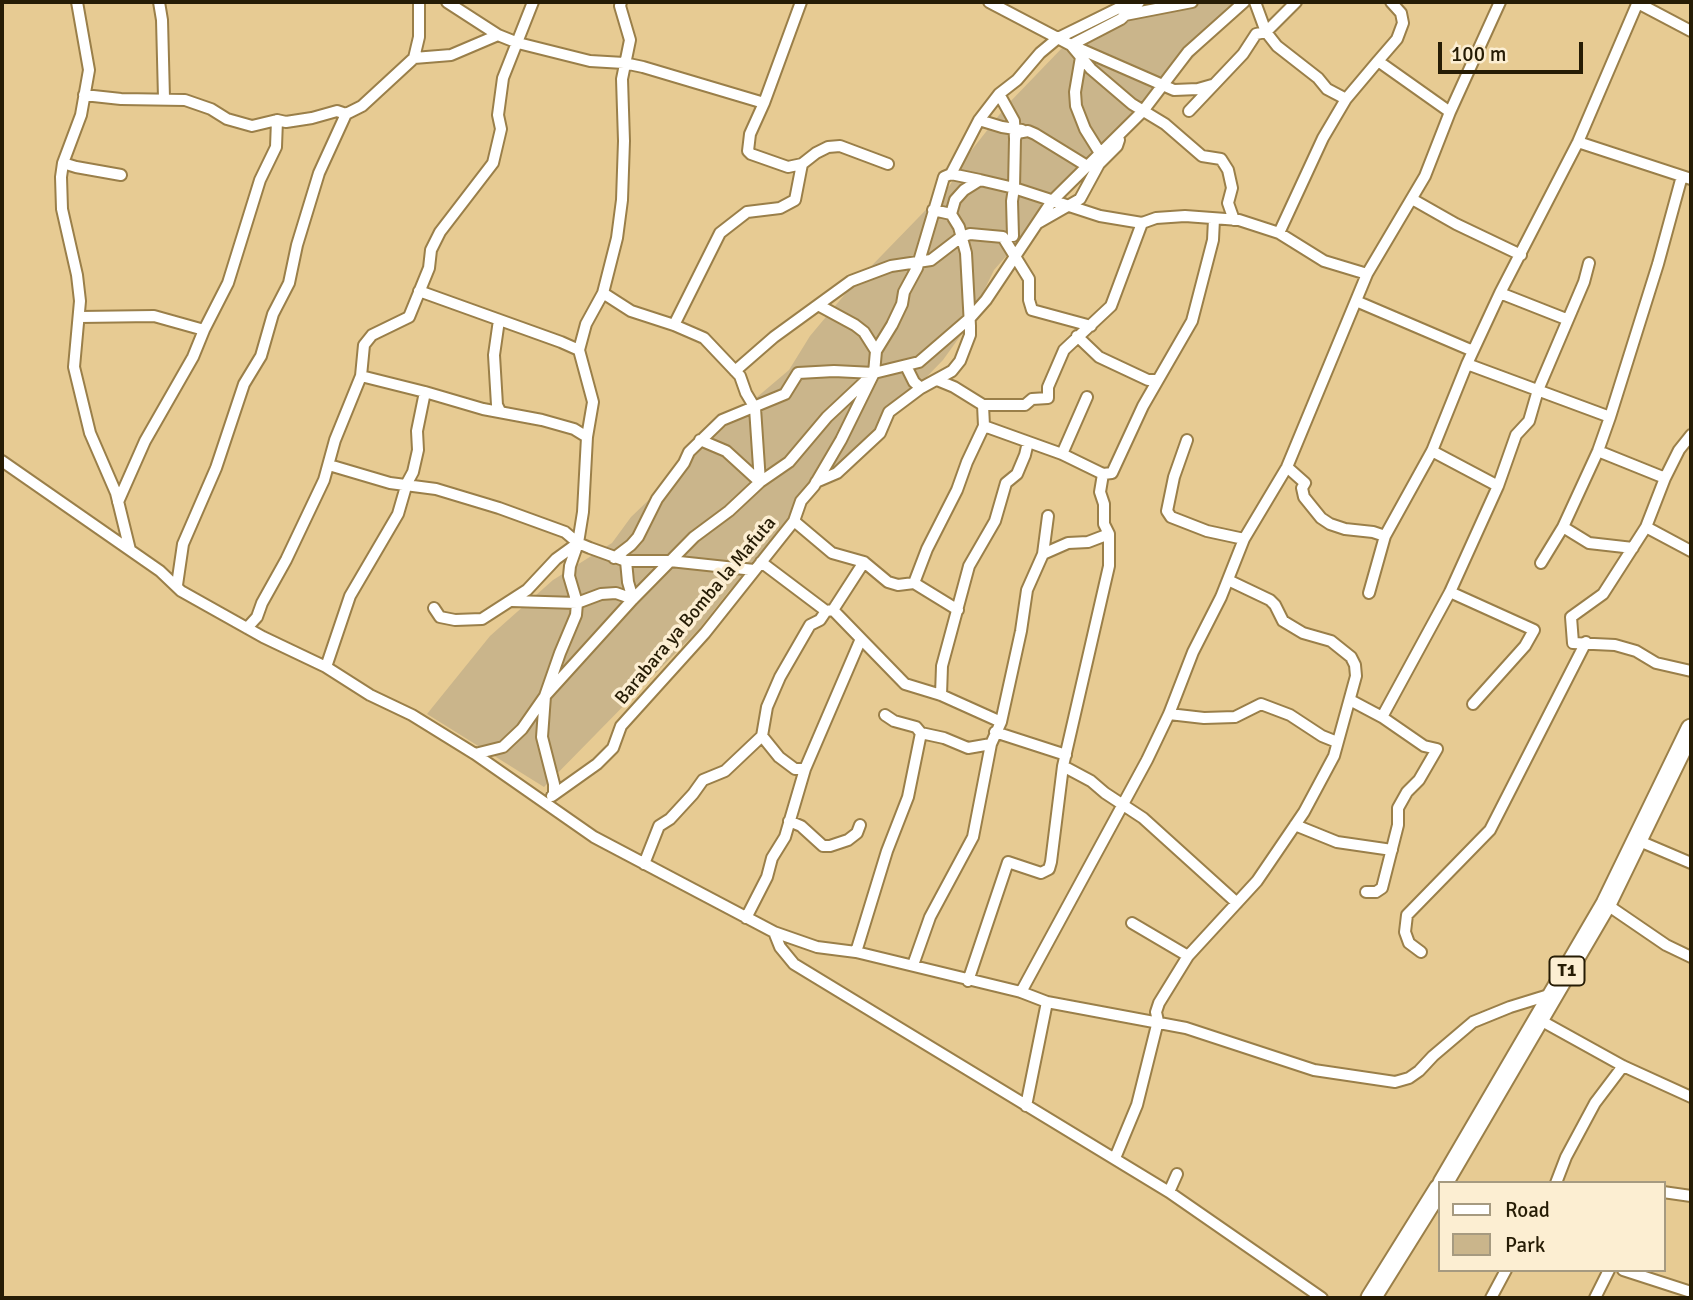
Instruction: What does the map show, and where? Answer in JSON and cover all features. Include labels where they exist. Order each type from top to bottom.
[{"type":"highway","name":"T1","points":[[1444,1181],[1606,904],[1637,840],[1686,756],[1691,729]]},
{"type":"highway","points":[[1371,1298],[1438,1191]]},
{"type":"street","points":[[78,2],[89,70],[81,115],[63,163],[61,177],[62,209],[77,275],[80,317],[74,367],[90,433],[118,502],[130,550]]},
{"type":"street","points":[[159,2],[164,98]]},
{"type":"street","points":[[177,585],[183,544],[216,468],[244,384],[261,356],[273,314],[289,283],[318,173],[346,114],[362,106],[414,58],[419,37],[419,2]]},
{"type":"street","points":[[447,2],[498,35],[518,43],[590,61],[624,63],[690,79],[764,103]]},
{"type":"street","points":[[247,628],[257,617],[286,560],[329,466],[335,440],[361,376],[364,345],[372,335],[409,317],[440,232],[493,163],[501,129],[498,114],[503,78],[533,2]]},
{"type":"street","points":[[554,793],[542,737],[545,696],[559,653],[572,627],[577,603],[569,576],[583,512],[587,437],[593,402],[579,351],[586,324],[603,293],[617,238],[622,200],[622,79],[630,40],[621,2]]},
{"type":"street","points":[[801,2],[750,134],[748,151],[788,167],[802,164],[828,147],[840,146],[888,164]]},
{"type":"street","points":[[989,2],[1071,45],[1174,90],[1212,85]]},
{"type":"street","points":[[1013,13],[1019,2]]},
{"type":"street","points":[[951,174],[979,120],[999,93],[1017,80],[1040,52],[1058,38],[1131,2]]},
{"type":"street","points":[[1071,45],[1125,15],[1139,2]]},
{"type":"street","points":[[1125,15],[1192,2]]},
{"type":"street","points":[[614,558],[638,537],[657,499],[690,452],[722,421],[785,394],[798,373],[874,373],[919,362],[970,317],[986,300],[1052,201],[1143,111],[1188,52],[1244,2]]},
{"type":"street","points":[[1255,2],[1266,32],[1277,46],[1318,78],[1327,89],[1346,99]]},
{"type":"street","points":[[1189,111],[1243,54],[1256,34],[1266,32],[1296,2]]},
{"type":"street","points":[[1279,233],[1324,138],[1346,99],[1397,39],[1404,23],[1401,13],[1391,2]]},
{"type":"street","points":[[1021,992],[1169,714],[1193,652],[1228,580],[1244,539],[1287,467],[1367,274],[1425,176],[1450,112],[1500,2]]},
{"type":"street","points":[[1369,593],[1385,536],[1432,451],[1466,364],[1578,142],[1637,2],[1691,31]]},
{"type":"street","points":[[414,58],[451,55],[498,35]]},
{"type":"street","points":[[1071,45],[1108,84],[1165,124],[1202,156],[1221,159],[1228,170],[1232,188],[1228,203],[1234,219]]},
{"type":"street","points":[[1081,57],[1075,92],[1076,106],[1085,129],[1100,153]]},
{"type":"street","points":[[1378,61],[1450,112]]},
{"type":"street","points":[[999,93],[1014,121],[1015,134],[1014,188],[1008,237],[1014,256],[1029,279],[1028,300],[1032,310],[1091,326]]},
{"type":"street","points":[[84,95],[121,99],[185,100],[211,109],[227,119],[252,126],[337,111],[346,114]]},
{"type":"street","points":[[118,502],[145,441],[193,357],[228,283],[260,180],[276,148],[277,120]]},
{"type":"street","points":[[979,120],[1015,134]]},
{"type":"street","points":[[735,371],[774,337],[851,281],[874,271],[931,260],[961,237],[984,234],[1008,237],[1069,206],[1080,199],[1099,164],[1116,146],[1124,128]]},
{"type":"street","points":[[1015,134],[1028,131],[1087,166]]},
{"type":"street","points":[[1541,564],[1563,527],[1598,451],[1686,177],[1578,142]]},
{"type":"street","points":[[63,163],[121,175]]},
{"type":"street","points":[[674,325],[720,233],[747,212],[780,208],[795,200],[802,164]]},
{"type":"street","points":[[475,754],[503,747],[515,738],[545,696],[670,561],[694,537],[729,511],[760,482],[789,462],[842,402],[874,373],[876,351],[897,314],[904,292],[919,262],[944,177],[951,174],[980,180],[1014,188],[1100,216],[1142,223],[1156,218],[1185,216],[1234,219],[1279,233],[1324,261],[1367,274]]},
{"type":"street","points":[[951,214],[955,200],[964,190],[980,180]]},
{"type":"street","points":[[1412,199],[1456,225],[1521,255]]},
{"type":"street","points":[[817,482],[836,473],[880,433],[889,412],[921,388],[951,371],[960,361],[970,335],[966,253],[959,227],[951,214],[933,210]]},
{"type":"street","points":[[984,426],[1062,454],[1103,474],[1112,473],[1158,380],[1192,321],[1213,240],[1214,219]]},
{"type":"street","points":[[937,380],[983,405],[1025,405],[1032,400],[1048,398],[1048,387],[1064,350],[1111,306],[1142,223]]},
{"type":"street","points":[[1382,717],[1450,592],[1498,486],[1516,435],[1529,421],[1538,390],[1584,282],[1589,263]]},
{"type":"street","points":[[419,291],[561,342],[579,351]]},
{"type":"street","points":[[603,293],[631,311],[704,338],[740,376],[755,408],[760,482]]},
{"type":"street","points":[[1500,293],[1566,319]]},
{"type":"street","points":[[1356,301],[1473,351]]},
{"type":"street","points":[[820,306],[864,332],[876,351]]},
{"type":"street","points":[[80,317],[155,316],[204,330]]},
{"type":"street","points":[[499,320],[494,355],[497,405],[500,411]]},
{"type":"street","points":[[1077,336],[1099,357],[1148,380],[1158,380]]},
{"type":"street","points":[[1466,364],[1610,417]]},
{"type":"street","points":[[906,366],[914,382],[921,388]]},
{"type":"street","name":"Barabara ya Bomba la Mafuta","points":[[548,805],[554,793],[597,764],[613,748],[621,726],[705,633],[794,521],[801,501],[817,482],[841,440],[874,373]]},
{"type":"street","points":[[361,376],[483,409],[574,429],[587,437]]},
{"type":"street","points":[[326,667],[350,596],[398,514],[418,450],[417,431],[425,392]]},
{"type":"street","points":[[1062,454],[1087,397]]},
{"type":"street","points":[[842,402],[853,403],[856,409]]},
{"type":"street","points":[[914,583],[927,548],[957,490],[984,426],[983,405]]},
{"type":"street","points":[[1691,435],[1679,450],[1665,478],[1646,527],[1603,594],[1571,617],[1573,643],[1615,645],[1636,651],[1656,663],[1691,671]]},
{"type":"street","points":[[700,440],[726,451],[760,482]]},
{"type":"street","points":[[1187,440],[1168,496],[1167,511],[1171,517],[1207,531],[1244,539]]},
{"type":"street","points":[[941,695],[942,666],[969,566],[995,521],[1006,483],[1017,474],[1028,442]]},
{"type":"street","points":[[1432,451],[1498,486]]},
{"type":"street","points":[[1598,451],[1665,478]]},
{"type":"street","points":[[2,461],[130,550],[177,585],[181,591],[247,628],[326,667],[370,695],[412,715],[475,754],[594,837],[774,932],[817,947],[856,952],[914,965],[968,981],[1021,992],[1047,1002],[1158,1021],[1314,1070],[1395,1082],[1409,1078],[1419,1071],[1473,1022],[1554,993]]},
{"type":"street","points":[[329,466],[390,483],[407,483],[436,489],[499,508],[565,532],[578,543],[626,561],[758,566],[829,611],[874,651],[905,684],[941,695],[1064,761],[1143,818],[1237,903]]},
{"type":"street","points":[[1287,467],[1305,483],[1304,497],[1321,518],[1330,524],[1373,531],[1385,536]]},
{"type":"street","points":[[968,981],[1008,862],[1041,873],[1049,869],[1064,761],[1109,566],[1109,534],[1104,524],[1104,504],[1100,492],[1103,474]]},
{"type":"street","points":[[914,965],[930,917],[973,837],[991,744],[998,727],[1021,631],[1027,590],[1043,554],[1048,516]]},
{"type":"street","points":[[794,521],[832,553],[864,562],[888,582],[914,583],[958,611]]},
{"type":"street","points":[[1563,527],[1589,543],[1633,548]]},
{"type":"street","points":[[1646,527],[1691,551]]},
{"type":"street","points":[[1043,554],[1068,543],[1088,542],[1109,534]]},
{"type":"street","points":[[434,608],[440,617],[455,620],[482,619],[527,590],[556,559],[578,543]]},
{"type":"street","points":[[626,561],[633,599]]},
{"type":"street","points":[[644,864],[659,825],[670,819],[703,780],[725,771],[762,737],[767,707],[780,677],[810,625],[829,611],[864,562]]},
{"type":"street","points":[[1115,1158],[1137,1105],[1158,1021],[1156,1012],[1159,1003],[1188,956],[1256,881],[1295,825],[1334,756],[1356,676],[1351,657],[1331,641],[1303,633],[1283,621],[1270,600],[1228,580]]},
{"type":"street","points":[[1450,592],[1534,630],[1525,646],[1473,704]]},
{"type":"street","points":[[512,601],[577,603],[601,594],[616,593],[633,599]]},
{"type":"street","points":[[746,918],[767,877],[772,858],[785,836],[805,769],[860,641]]},
{"type":"street","points":[[1421,952],[1409,943],[1405,932],[1407,915],[1490,830],[1586,642]]},
{"type":"street","points":[[1350,700],[1382,717],[1424,746],[1437,749],[1398,808],[1398,825],[1382,888],[1376,892],[1367,892]]},
{"type":"street","points":[[1169,714],[1236,718],[1261,704],[1290,715],[1322,736],[1337,742]]},
{"type":"street","points":[[885,715],[894,722],[916,727],[922,733],[968,748],[991,744]]},
{"type":"street","points":[[856,952],[887,851],[908,797],[922,733]]},
{"type":"street","points":[[762,737],[779,757],[795,769],[805,769]]},
{"type":"street","points":[[789,821],[801,827],[823,846],[848,840],[857,833],[860,825]]},
{"type":"street","points":[[1295,825],[1337,842],[1392,850]]},
{"type":"street","points":[[1637,840],[1691,863]]},
{"type":"street","points":[[1606,904],[1666,945],[1691,957]]},
{"type":"street","points":[[1132,923],[1188,956]]},
{"type":"street","points":[[774,932],[779,947],[794,964],[1169,1192],[1322,1298]]},
{"type":"street","points":[[1026,1106],[1047,1002]]},
{"type":"street","points":[[1540,1020],[1623,1066],[1691,1097]]},
{"type":"street","points":[[1557,1181],[1566,1157],[1595,1103],[1623,1066]]},
{"type":"street","points":[[1169,1192],[1177,1174]]},
{"type":"street","points":[[1665,1192],[1691,1196]]},
{"type":"street","points":[[1491,1298],[1505,1272]]},
{"type":"street","points":[[1595,1298],[1608,1272]]},
{"type":"street","points":[[1628,1272],[1691,1292]]},
{"type":"green space","points":[[1128,2],[1247,2],[1060,195],[994,270],[966,328],[943,360],[799,509],[764,555],[729,591],[699,629],[544,787],[427,714],[490,636],[553,580],[612,543],[631,517],[750,403],[789,370],[810,336],[851,287],[950,185],[967,156],[1007,105],[1063,47],[1119,14]]}]
